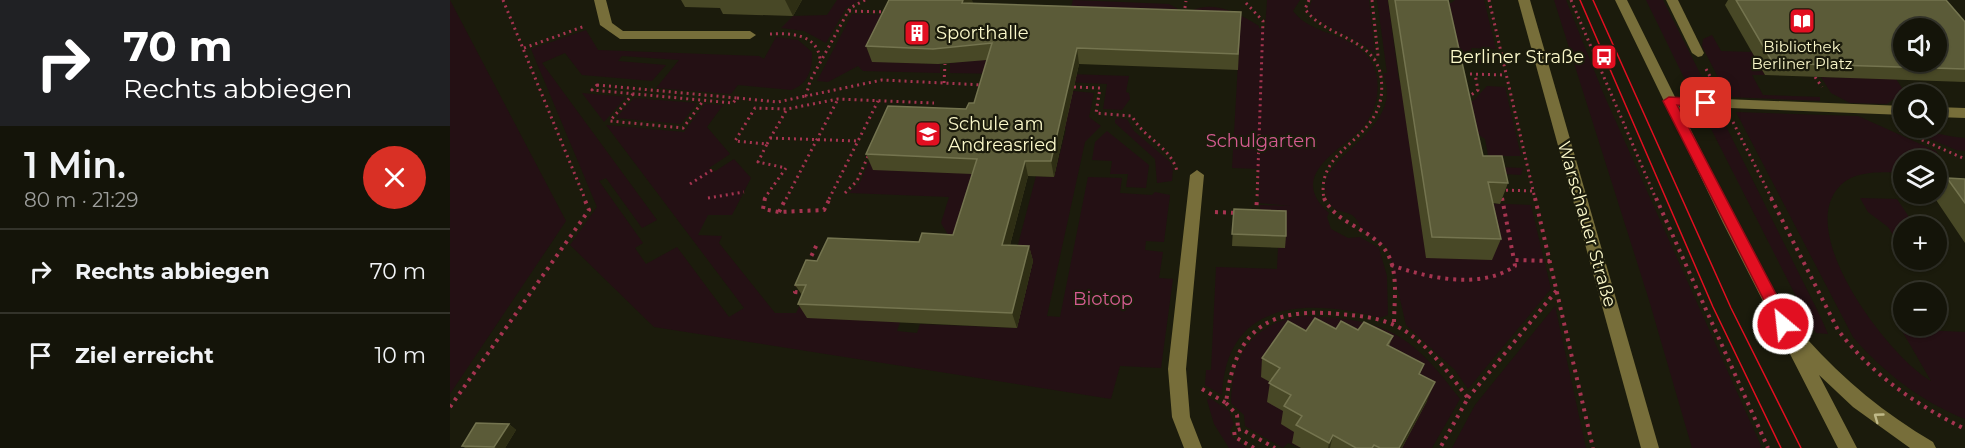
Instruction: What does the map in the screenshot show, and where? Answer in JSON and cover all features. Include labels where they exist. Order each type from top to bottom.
[{"type":"street","points":[[600,0],[603,19],[611,30],[620,35],[750,35]]},
{"type":"street","name":"Warschauer Straße","points":[[1524,0],[1650,448]]},
{"type":"street","points":[[1672,0],[1698,53]]},
{"type":"street","points":[[1623,3],[1669,101],[1848,448]]},
{"type":"street","points":[[1669,101],[1893,111]]},
{"type":"street","points":[[1947,112],[1965,113]]},
{"type":"street","points":[[1193,448],[1181,417],[1177,369],[1197,176]]},
{"type":"street","points":[[1783,324],[1822,369],[1852,397],[1881,419],[1927,448]]},
{"type":"path","points":[[450,407],[589,210],[503,0]]},
{"type":"path","points":[[806,96],[820,62],[849,11],[865,0]]},
{"type":"path","points":[[1309,0],[1305,9],[1314,22],[1354,41],[1375,59],[1380,70],[1382,90],[1378,112],[1363,134],[1331,162],[1322,188],[1328,208],[1362,234],[1381,245],[1389,255],[1394,324]]},
{"type":"path","points":[[1372,0],[1378,56],[1375,59]]},
{"type":"path","points":[[1489,0],[1593,448]]},
{"type":"path","points":[[1571,0],[1607,89],[1768,448]]},
{"type":"path","points":[[1183,21],[1186,1]]},
{"type":"path","points":[[1246,3],[1263,21],[1256,213]]},
{"type":"path","points":[[849,11],[896,12]]},
{"type":"path","points":[[524,48],[603,19]]},
{"type":"path","points":[[750,35],[777,33],[807,38],[818,48],[820,62]]},
{"type":"path","points":[[1698,53],[1838,330],[1852,350],[1894,388],[1965,429]]},
{"type":"path","points":[[944,83],[945,64]]},
{"type":"path","points":[[1470,74],[1506,75]]},
{"type":"path","points":[[1465,99],[1478,90],[1475,74]]},
{"type":"path","points":[[737,98],[733,103],[592,90],[597,85],[737,98],[778,102],[882,80],[988,85]]},
{"type":"path","points":[[1074,87],[1100,88],[1096,113],[1132,116],[1138,129],[1173,159],[1177,175]]},
{"type":"path","points":[[633,94],[610,121],[683,128],[704,100]]},
{"type":"path","points":[[779,212],[838,99]]},
{"type":"path","points":[[767,144],[735,141],[755,108],[787,109],[838,99],[934,103]]},
{"type":"path","points":[[787,109],[758,162],[762,165],[783,167],[785,171],[779,183],[767,192],[762,204],[763,209],[779,212],[824,210],[878,101]]},
{"type":"path","points":[[1890,126],[1965,159]]},
{"type":"path","points":[[770,138],[858,141]]},
{"type":"path","points":[[845,193],[857,181],[872,147]]},
{"type":"path","points":[[690,184],[712,170]]},
{"type":"path","points":[[1391,265],[1441,277],[1483,279],[1498,277],[1510,271],[1515,266],[1499,190],[1534,192]]},
{"type":"path","points":[[708,198],[744,192]]},
{"type":"path","points":[[804,272],[818,242]]},
{"type":"path","points":[[1514,260],[1550,261]]},
{"type":"path","points":[[799,282],[795,292],[806,293]]},
{"type":"path","points":[[1440,448],[1468,398],[1557,290]]},
{"type":"path","points":[[1226,403],[1230,369],[1238,350],[1247,337],[1271,319],[1298,312],[1326,312],[1394,324],[1443,366],[1468,398]]},
{"type":"path","points":[[1199,387],[1234,410],[1238,428],[1275,448]]},
{"type":"path","points":[[1238,428],[1233,434],[1254,448]]},
{"type":"green space","points":[[450,0],[566,221],[450,394]]},
{"type":"green space","points":[[837,0],[860,0],[846,8],[826,43],[804,31],[781,28],[793,16],[827,15]]},
{"type":"green space","points":[[1073,0],[1169,4],[1178,9],[1176,26],[1067,22]]},
{"type":"green space","name":"Schulgarten","points":[[1267,0],[1300,0],[1293,11],[1301,19],[1311,26],[1355,45],[1372,63],[1378,88],[1372,113],[1363,127],[1322,165],[1315,175],[1313,187],[1317,199],[1329,213],[1327,217],[1331,229],[1348,238],[1360,237],[1379,248],[1387,276],[1388,315],[1380,318],[1325,308],[1275,313],[1255,324],[1238,340],[1227,364],[1222,395],[1205,385],[1206,370],[1211,370],[1216,267],[1277,269],[1278,248],[1285,248],[1259,222],[1260,205],[1290,206],[1259,203],[1259,169],[1232,168],[1240,28],[1191,11],[1217,7],[1265,29]]},
{"type":"green space","points":[[1312,0],[1369,0],[1375,54],[1359,42],[1316,18],[1308,11]]},
{"type":"green space","points":[[1377,0],[1388,0],[1399,80],[1480,203],[1531,205],[1551,289],[1468,389],[1455,370],[1406,325],[1388,248],[1364,231],[1352,215],[1334,208],[1325,189],[1329,174],[1369,131],[1381,114],[1387,95],[1383,73],[1387,73]]},
{"type":"green space","points":[[1455,0],[1484,0],[1496,49],[1471,48],[1473,59],[1497,59],[1487,64],[1451,63],[1439,3],[1451,3]]},
{"type":"green space","points":[[1554,0],[1566,0],[1604,95],[1762,448],[1692,448],[1649,300]]},
{"type":"green space","points":[[1646,0],[1663,0],[1711,95],[1690,90]]},
{"type":"green space","points":[[852,14],[895,15],[872,61],[940,64],[940,73],[863,71],[858,66],[828,82],[817,81]]},
{"type":"green space","name":"Biotop","points":[[586,30],[598,50],[759,56],[764,59],[776,37],[798,40],[812,52],[812,64],[808,75],[797,88],[791,90],[738,85],[731,94],[656,88],[679,60],[622,56],[618,61],[666,65],[652,81],[582,75],[565,53],[542,63],[657,220],[642,228],[606,178],[599,181],[643,243],[635,248],[646,264],[677,247],[729,317],[744,308],[606,125],[684,132],[705,104],[723,105],[707,127],[730,154],[709,168],[714,172],[734,159],[751,178],[732,215],[708,215],[698,235],[722,236],[719,243],[775,313],[796,313],[803,299],[900,322],[897,331],[917,333],[920,324],[1017,328],[1033,262],[1014,260],[1036,176],[1054,177],[1066,129],[1050,128],[1073,91],[1094,93],[1089,117],[1101,126],[1085,142],[1047,316],[1060,317],[1088,177],[1122,178],[1120,193],[1152,195],[1155,192],[1170,195],[1164,242],[1146,241],[1145,250],[1163,252],[1159,278],[1173,279],[1161,368],[1120,366],[1111,399],[654,327],[570,245],[597,207],[531,49]]},
{"type":"green space","points":[[1712,35],[1721,51],[1752,52],[1765,75],[1752,75],[1763,95],[1820,97],[1820,101],[1728,97],[1702,46],[1703,39]]},
{"type":"green space","points":[[989,51],[987,61],[1018,62],[1004,74],[950,73],[950,63],[956,63],[957,58]]},
{"type":"green space","points":[[1068,74],[1129,76],[1126,92],[1129,93],[1130,99],[1122,110],[1103,109],[1107,84],[1066,82]]},
{"type":"green space","points":[[1821,77],[1896,79],[1899,84],[1893,84],[1893,99],[1887,104],[1850,103],[1831,93]]},
{"type":"green space","points":[[1487,86],[1505,87],[1521,156],[1496,156],[1498,167],[1523,168],[1521,175],[1504,174],[1490,166],[1485,139],[1479,135],[1466,135],[1459,100],[1473,101]]},
{"type":"green space","points":[[582,93],[626,97],[604,122]]},
{"type":"green space","points":[[634,98],[697,103],[681,124],[616,118]]},
{"type":"green space","points":[[1719,112],[1828,334],[1816,333],[1809,322],[1705,117]]},
{"type":"green space","points":[[1736,112],[1858,116],[1893,132],[1893,138],[1907,138],[1934,150],[1893,150],[1893,172],[1869,173],[1845,181],[1839,187],[1829,208],[1829,234],[1838,263],[1853,293],[1872,321],[1913,368],[1931,381],[1905,336],[1947,336],[1947,331],[1965,332],[1965,419],[1934,404],[1904,385],[1853,337]]},
{"type":"green space","points":[[1115,119],[1127,119],[1134,131],[1170,162],[1173,169],[1172,181],[1157,183],[1155,159],[1115,123]]},
{"type":"green space","points":[[1107,131],[1149,165],[1146,188],[1126,187],[1128,174],[1110,174],[1112,161],[1092,160],[1095,142]]},
{"type":"green space","points":[[1947,136],[1965,138],[1965,151],[1956,150],[1928,138],[1947,138]]},
{"type":"green space","points":[[874,150],[982,174],[956,258],[950,238],[941,223],[949,197],[849,193],[860,182]]},
{"type":"green space","points":[[1860,198],[1893,199],[1893,204],[1900,204],[1908,216],[1893,216],[1893,235],[1888,227],[1868,212]]},
{"type":"green space","points":[[1555,306],[1586,448],[1452,448],[1475,405]]},
{"type":"green space","points":[[1306,316],[1357,321],[1377,326],[1395,334],[1427,359],[1460,399],[1432,448],[1401,448],[1427,401],[1277,387],[1298,434],[1301,448],[1288,443],[1283,448],[1245,426],[1244,415],[1231,403],[1232,385],[1241,355],[1249,343],[1272,325]]},
{"type":"green space","points":[[1210,398],[1229,411],[1234,424],[1230,431],[1232,437],[1247,448],[1229,448],[1214,424],[1207,400]]},
{"type":"building","points":[[889,0],[963,0],[962,3],[1241,12],[1238,54],[1077,48],[1051,161],[1025,161],[1002,245],[1029,246],[1012,313],[798,304],[806,285],[795,285],[806,260],[817,261],[828,238],[919,242],[922,233],[953,235],[977,159],[866,154],[888,106],[966,109],[969,103],[974,103],[992,43],[933,49],[866,46]]},
{"type":"building","points":[[1395,0],[1448,0],[1483,156],[1502,156],[1508,183],[1488,182],[1501,239],[1432,237]]},
{"type":"building","points":[[1736,0],[1946,0],[1965,22],[1965,69],[1947,68],[1947,18],[1893,18],[1893,67],[1773,63]]},
{"type":"building","points":[[1947,178],[1965,179],[1965,203]]},
{"type":"building","points":[[1234,209],[1286,211],[1286,236],[1232,234]]},
{"type":"building","points":[[1315,318],[1336,329],[1341,321],[1358,330],[1364,322],[1393,336],[1387,345],[1424,364],[1419,374],[1435,382],[1399,448],[1380,448],[1374,445],[1372,448],[1356,448],[1333,435],[1329,443],[1296,425],[1302,416],[1284,406],[1291,395],[1269,383],[1280,368],[1262,358],[1288,321],[1306,331]]},
{"type":"building","points":[[476,423],[509,424],[494,447],[462,446]]},
{"type":"tram line","points":[[1580,0],[1713,307],[1781,448]]},
{"type":"tram line","points":[[1593,0],[1731,308],[1801,448]]},
{"type":"place","name":"Bibliothek Berliner Platz","points":[[1802,21]]},
{"type":"place","name":"Sporthalle","points":[[917,33]]},
{"type":"place","name":"Berliner Straße","points":[[1604,57]]},
{"type":"place","name":"Schule am Andreasried","points":[[928,134]]},
{"type":"route","points":[[1706,103],[1669,101],[1783,324]]}]
